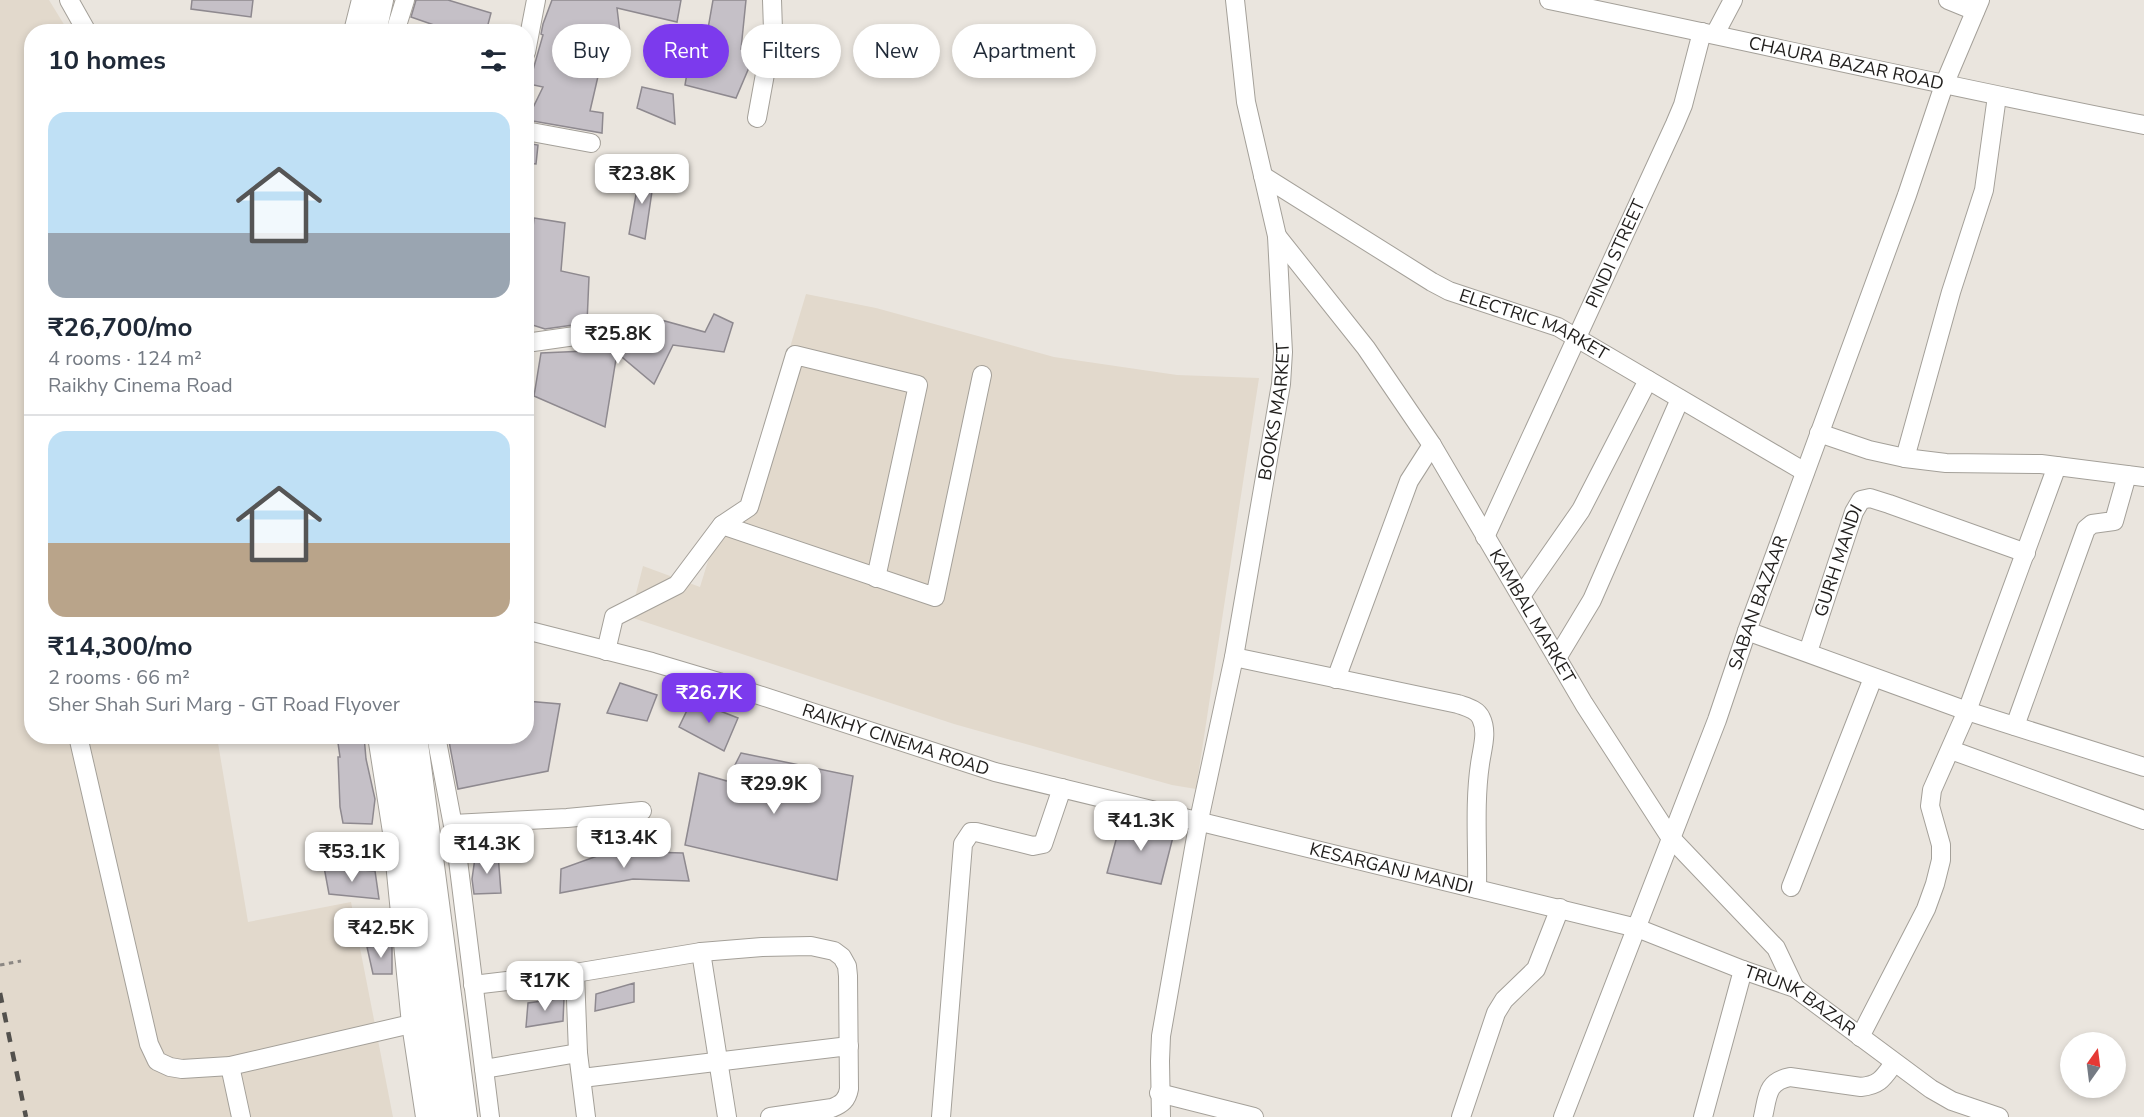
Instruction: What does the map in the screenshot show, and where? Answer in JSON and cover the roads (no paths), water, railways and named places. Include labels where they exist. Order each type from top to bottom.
[{"type":"main road","points":[[358,24],[364,0]]},
{"type":"main road","points":[[376,24],[381,0]]},
{"type":"main road","points":[[394,744],[442,1117]]},
{"type":"main road","points":[[416,744],[465,1117]]},
{"type":"street","points":[[69,0],[82,24]]},
{"type":"street","points":[[346,24],[353,0]]},
{"type":"street","points":[[398,24],[405,0]]},
{"type":"street","points":[[531,24],[536,0]]},
{"type":"street","points":[[758,118],[773,30],[771,0]]},
{"type":"street","name":"BOOKS MARKET","points":[[1161,1117],[1159,1093],[1161,1036],[1199,820],[1234,657],[1281,384],[1283,352],[1277,236],[1246,102],[1235,0]]},
{"type":"street","name":"CHAURA BAZAR ROAD","points":[[1549,0],[1944,85],[2144,125]]},
{"type":"street","name":"PINDI STREET","points":[[1485,537],[1675,124],[1709,33],[1732,0]]},
{"type":"street","points":[[1948,0],[1978,5]]},
{"type":"street","name":"SABAN BAZAAR","points":[[1563,1117],[1717,720],[1747,630],[1907,195],[1944,85],[1978,5]]},
{"type":"street","points":[[1905,458],[1951,292],[1984,190],[1997,96]]},
{"type":"street","points":[[534,132],[591,143]]},
{"type":"street","name":"ELECTRIC MARKET","points":[[1263,176],[1441,287],[1531,317],[1578,338],[1805,472]]},
{"type":"street","name":"KAMBAL MARKET","points":[[1277,236],[1366,348],[1432,445],[1584,704],[1670,837],[1776,948],[1795,988]]},
{"type":"street","points":[[534,342],[603,332]]},
{"type":"street","points":[[606,651],[614,617],[678,585],[722,525],[749,507],[795,355],[918,385],[876,578]]},
{"type":"street","points":[[722,525],[935,597],[982,375]]},
{"type":"street","points":[[1521,596],[1581,510],[1648,380]]},
{"type":"street","points":[[1557,658],[1592,600],[1680,399]]},
{"type":"street","points":[[1819,433],[1869,450],[1905,458],[1946,463],[2056,466],[2135,476],[2114,521],[2092,524],[2086,529],[2015,726]]},
{"type":"street","points":[[1336,679],[1409,481],[1432,445]]},
{"type":"street","points":[[1860,1037],[1926,909],[1935,884],[1941,860],[1941,845],[1930,806],[1932,790],[1967,711],[2026,554],[2056,466]]},
{"type":"street","name":"GURH MANDI","points":[[1808,652],[1854,512],[1861,500],[1870,498],[1889,504],[2026,554]]},
{"type":"street","points":[[1747,630],[1967,711],[2144,767]]},
{"type":"street","name":"RAIKHY CINEMA ROAD","points":[[534,632],[652,662],[719,682],[995,772],[1199,820]]},
{"type":"street","points":[[1234,657],[1458,704],[1472,709],[1480,716],[1484,725],[1484,738],[1478,789],[1477,889]]},
{"type":"street","points":[[1791,887],[1873,678]]},
{"type":"street","points":[[80,744],[149,1044],[157,1060],[170,1067],[182,1069],[230,1066],[411,1024]]},
{"type":"street","points":[[378,744],[392,832],[411,1024],[425,1117]]},
{"type":"street","points":[[437,744],[453,824],[490,1117]]},
{"type":"street","points":[[1951,750],[2144,820]]},
{"type":"street","points":[[941,1117],[963,844],[971,832],[1033,846],[1043,844],[1062,788]]},
{"type":"street","points":[[453,824],[567,818],[642,811]]},
{"type":"street","name":"KESARGANJ MANDI","points":[[1199,820],[1585,914]]},
{"type":"street","points":[[1461,1117],[1496,1013],[1514,988],[1530,977],[1536,969],[1560,908]]},
{"type":"street","name":"TRUNK BAZAR","points":[[1585,914],[1638,928],[1795,988],[1931,1089],[1952,1101],[1989,1115]]},
{"type":"street","points":[[473,985],[575,973],[738,948],[811,946],[834,951],[842,957],[847,966],[849,1046],[847,1097],[841,1104],[832,1108],[770,1117]]},
{"type":"street","points":[[701,952],[727,1117]]},
{"type":"street","points":[[1703,1117],[1743,970]]},
{"type":"street","points":[[575,973],[578,1053],[586,1117]]},
{"type":"street","points":[[582,1078],[849,1046]]},
{"type":"street","points":[[484,1069],[578,1053]]},
{"type":"street","points":[[1763,1117],[1770,1088],[1781,1079],[1790,1077],[1860,1087],[1869,1086],[1879,1083],[1894,1063]]},
{"type":"street","points":[[230,1066],[241,1117]]},
{"type":"street","points":[[1159,1093],[1254,1117]]},
{"type":"railway","points":[[0,993],[26,1117]]}]
